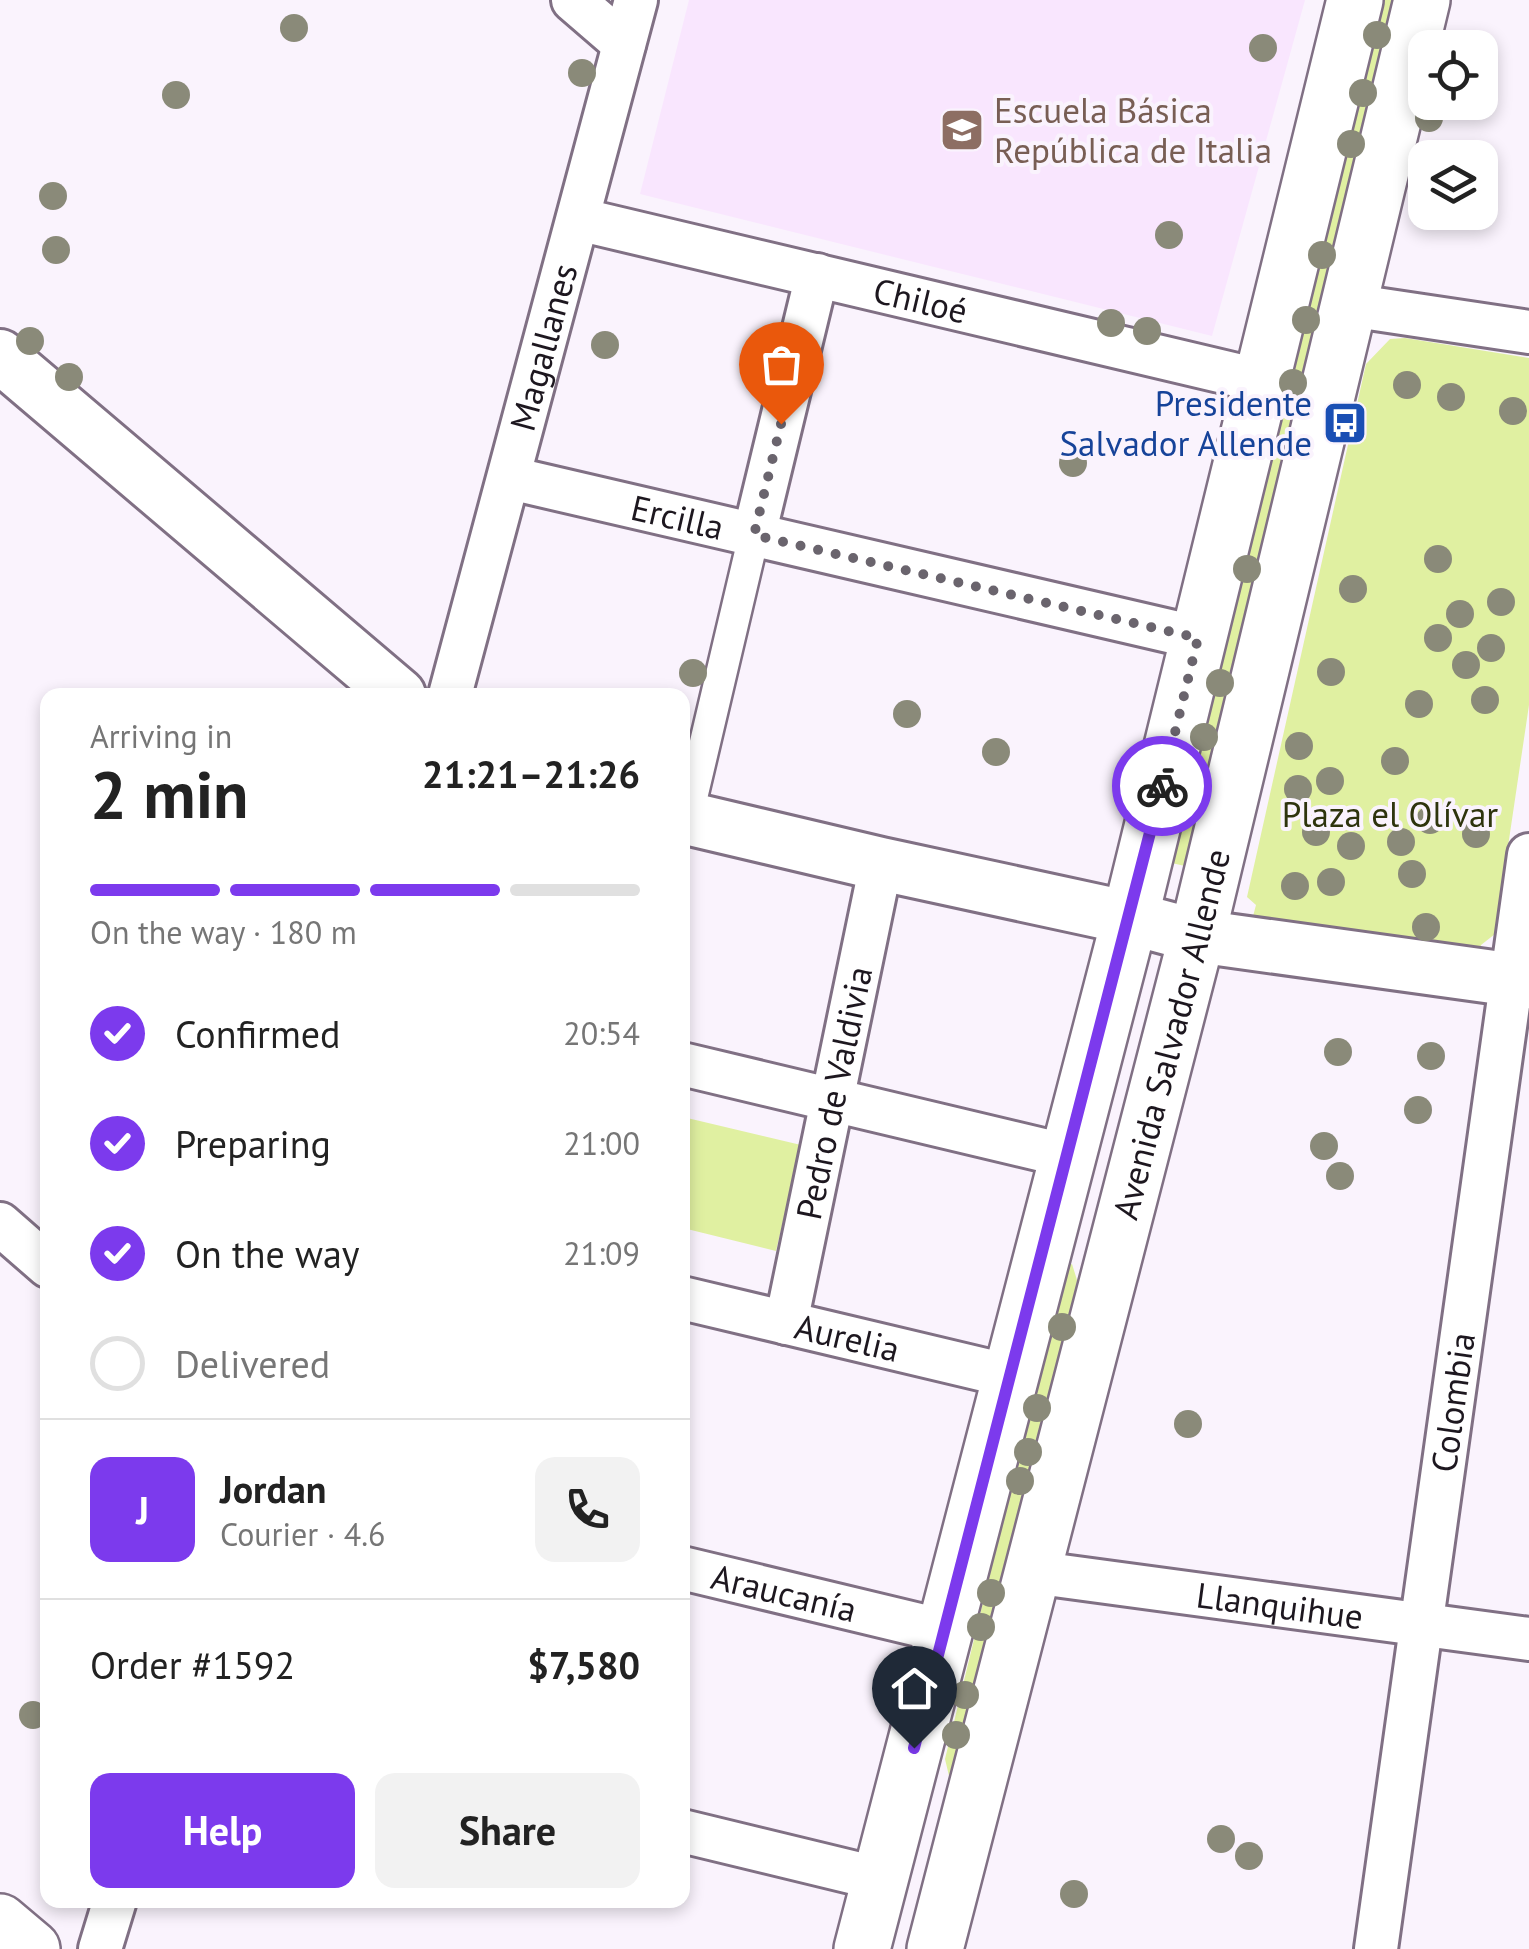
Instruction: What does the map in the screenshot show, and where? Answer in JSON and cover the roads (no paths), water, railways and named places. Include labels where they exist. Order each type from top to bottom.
[{"type":"main road","name":"Avenida Salvador Allende","points":[[862,1949],[1130,918],[1355,0]]},
{"type":"main road","name":"Avenida Salvador Allende","points":[[935,1949],[1197,936],[1422,0]]},
{"type":"main road","points":[[0,1922],[32,1949]]},
{"type":"street","points":[[574,0],[624,44]]},
{"type":"street","name":"Magallanes","points":[[452,688],[636,0]]},
{"type":"street","name":"Chiloé","points":[[578,219],[1262,381]]},
{"type":"street","points":[[690,797],[816,275]]},
{"type":"street","points":[[1349,305],[1529,332]]},
{"type":"street","points":[[0,356],[391,688]]},
{"type":"street","name":"Ercilla","points":[[510,478],[1198,638]]},
{"type":"street","points":[[690,819],[1197,936],[1520,981]]},
{"type":"street","name":"Colombia","points":[[1376,1949],[1420,1624],[1520,981],[1529,854]]},
{"type":"street","name":"Pedro de Valdivia","points":[[786,1322],[881,864]]},
{"type":"street","points":[[690,1066],[1068,1156]]},
{"type":"street","points":[[0,1224],[40,1259]]},
{"type":"street","name":"Aurelia","points":[[690,1300],[1010,1376]]},
{"type":"street","name":"Araucanía","points":[[690,1570],[944,1631]]},
{"type":"street","name":"Llanquihue","points":[[1032,1572],[1529,1639]]},
{"type":"street","points":[[690,1834],[880,1879]]},
{"type":"street","points":[[100,1949],[113,1908]]},
{"type":"place","name":"Escuela Básica República de Italia","points":[[962,130]]},
{"type":"place","name":"Presidente Salvador Allende","points":[[1345,423]]},
{"type":"park label","name":"Plaza el Olívar","points":[[1390,814]]}]
